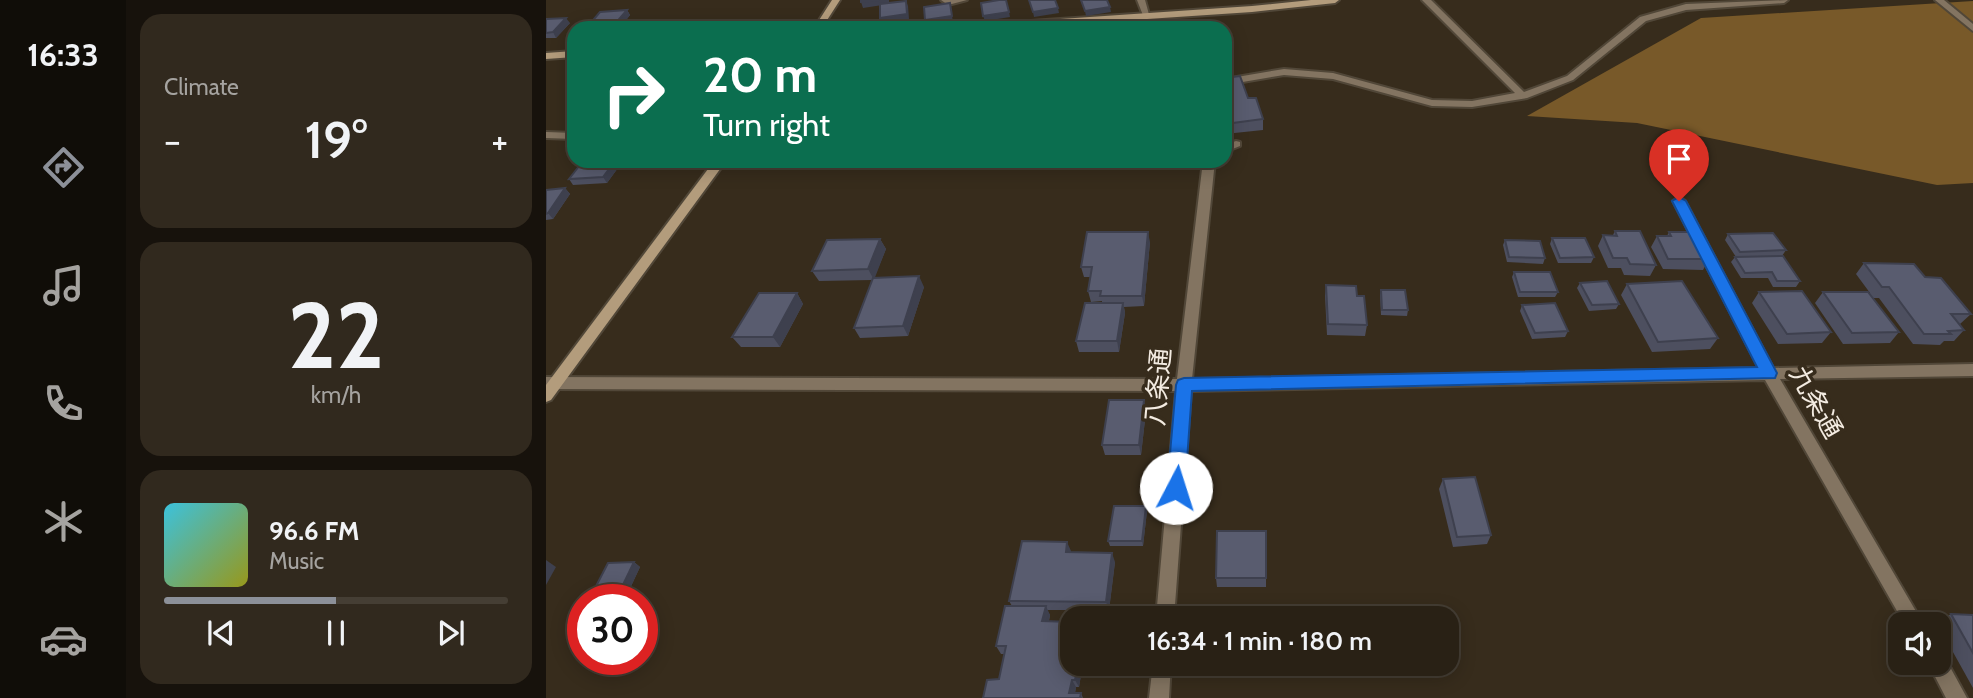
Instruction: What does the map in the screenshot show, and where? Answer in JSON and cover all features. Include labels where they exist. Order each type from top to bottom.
[{"type":"street","points":[[822,21],[836,0]]},
{"type":"street","points":[[945,0],[963,0]]},
{"type":"street","points":[[1141,0],[1147,16]]},
{"type":"street","points":[[1074,21],[1252,9],[1334,0]]},
{"type":"street","points":[[1426,0],[1523,96]]},
{"type":"street","points":[[1232,81],[1284,72],[1333,76],[1432,103],[1472,104],[1523,96],[1570,78],[1643,19],[1686,7],[1784,0]]},
{"type":"street","points":[[1939,0],[1973,28]]},
{"type":"street","points":[[546,56],[567,54]]},
{"type":"street","points":[[546,135],[567,136]]},
{"type":"street","points":[[546,396],[551,383],[715,168]]},
{"type":"street","name":"八条通","points":[[1166,606],[1184,385],[1208,168]]},
{"type":"street","name":"九条通","points":[[1679,201],[1769,373],[1907,612]]},
{"type":"street","points":[[551,383],[1184,385],[1973,370]]},
{"type":"street","points":[[1944,675],[1957,698]]},
{"type":"street","points":[[1159,698],[1161,676]]},
{"type":"shaded area","points":[[1973,1],[1973,183],[1937,185],[1637,123],[1527,116],[1701,18]]},
{"type":"building","points":[[1006,0],[1009,12],[983,16],[981,3]]},
{"type":"building","points":[[1029,0],[1055,0],[1058,8],[1033,12]]},
{"type":"building","points":[[1081,0],[1107,0],[1110,7],[1085,11]]},
{"type":"building","points":[[906,1],[907,14],[880,18],[880,4]]},
{"type":"building","points":[[950,3],[952,16],[925,20],[924,7]]},
{"type":"building","points":[[627,10],[618,21],[592,21],[600,12]]},
{"type":"building","points":[[566,18],[553,32],[546,33],[546,19]]},
{"type":"building","points":[[1240,76],[1248,98],[1256,98],[1263,119],[1232,123],[1232,77]]},
{"type":"building","points":[[578,168],[610,168],[603,177],[569,179]]},
{"type":"building","points":[[565,188],[548,213],[546,214],[546,190]]},
{"type":"building","points":[[1615,231],[1640,231],[1656,265],[1630,264],[1627,258],[1613,258],[1603,235],[1617,236]]},
{"type":"building","points":[[1087,232],[1148,232],[1142,296],[1100,296],[1101,291],[1088,291],[1092,267],[1081,267]]},
{"type":"building","points":[[1669,232],[1694,232],[1709,259],[1668,259],[1657,236],[1671,236]]},
{"type":"building","points":[[1773,233],[1786,250],[1740,252],[1728,234]]},
{"type":"building","points":[[1552,238],[1585,238],[1594,257],[1560,258]]},
{"type":"building","points":[[880,239],[868,269],[812,271],[827,240]]},
{"type":"building","points":[[1505,240],[1540,241],[1545,258],[1509,257]]},
{"type":"building","points":[[1783,256],[1800,281],[1777,281],[1772,272],[1745,273],[1735,257]]},
{"type":"building","points":[[1864,263],[1914,264],[1925,277],[1941,278],[1971,314],[1951,314],[1964,330],[1948,331],[1951,334],[1924,334],[1889,287],[1882,287]]},
{"type":"building","points":[[1514,272],[1550,272],[1558,292],[1520,292]]},
{"type":"building","points":[[919,276],[903,326],[854,328],[873,278]]},
{"type":"building","points":[[1607,281],[1619,304],[1592,305],[1580,283]]},
{"type":"building","points":[[1682,281],[1718,338],[1658,342],[1627,284]]},
{"type":"building","points":[[1326,285],[1356,286],[1357,296],[1364,296],[1367,325],[1328,324]]},
{"type":"building","points":[[1381,290],[1405,290],[1408,310],[1382,310]]},
{"type":"building","points":[[1802,291],[1831,332],[1787,334],[1759,292]]},
{"type":"building","points":[[1823,292],[1868,292],[1899,332],[1852,333]]},
{"type":"building","points":[[759,293],[797,293],[773,337],[732,337]]},
{"type":"building","points":[[1085,303],[1123,303],[1117,341],[1076,341]]},
{"type":"building","points":[[1555,303],[1568,331],[1535,333],[1522,305]]},
{"type":"building","points":[[1109,400],[1144,400],[1139,445],[1102,445]]},
{"type":"building","points":[[1475,477],[1491,535],[1457,537],[1443,479]]},
{"type":"building","points":[[1114,506],[1146,506],[1142,541],[1108,541]]},
{"type":"building","points":[[1217,531],[1266,531],[1266,578],[1216,578]]},
{"type":"building","points":[[1022,541],[1067,542],[1066,552],[1112,553],[1106,602],[1009,601]]},
{"type":"building","points":[[634,562],[623,584],[597,584],[608,563]]},
{"type":"building","points":[[1005,606],[1046,606],[1042,621],[1060,622],[1060,676],[1076,676],[1069,693],[1081,693],[1080,698],[983,698],[987,680],[999,679],[1006,646],[996,646]]},
{"type":"building","points":[[1951,614],[1973,615],[1973,653]]},
{"type":"route","points":[[1176,488],[1184,385],[1769,373],[1679,201]]}]
